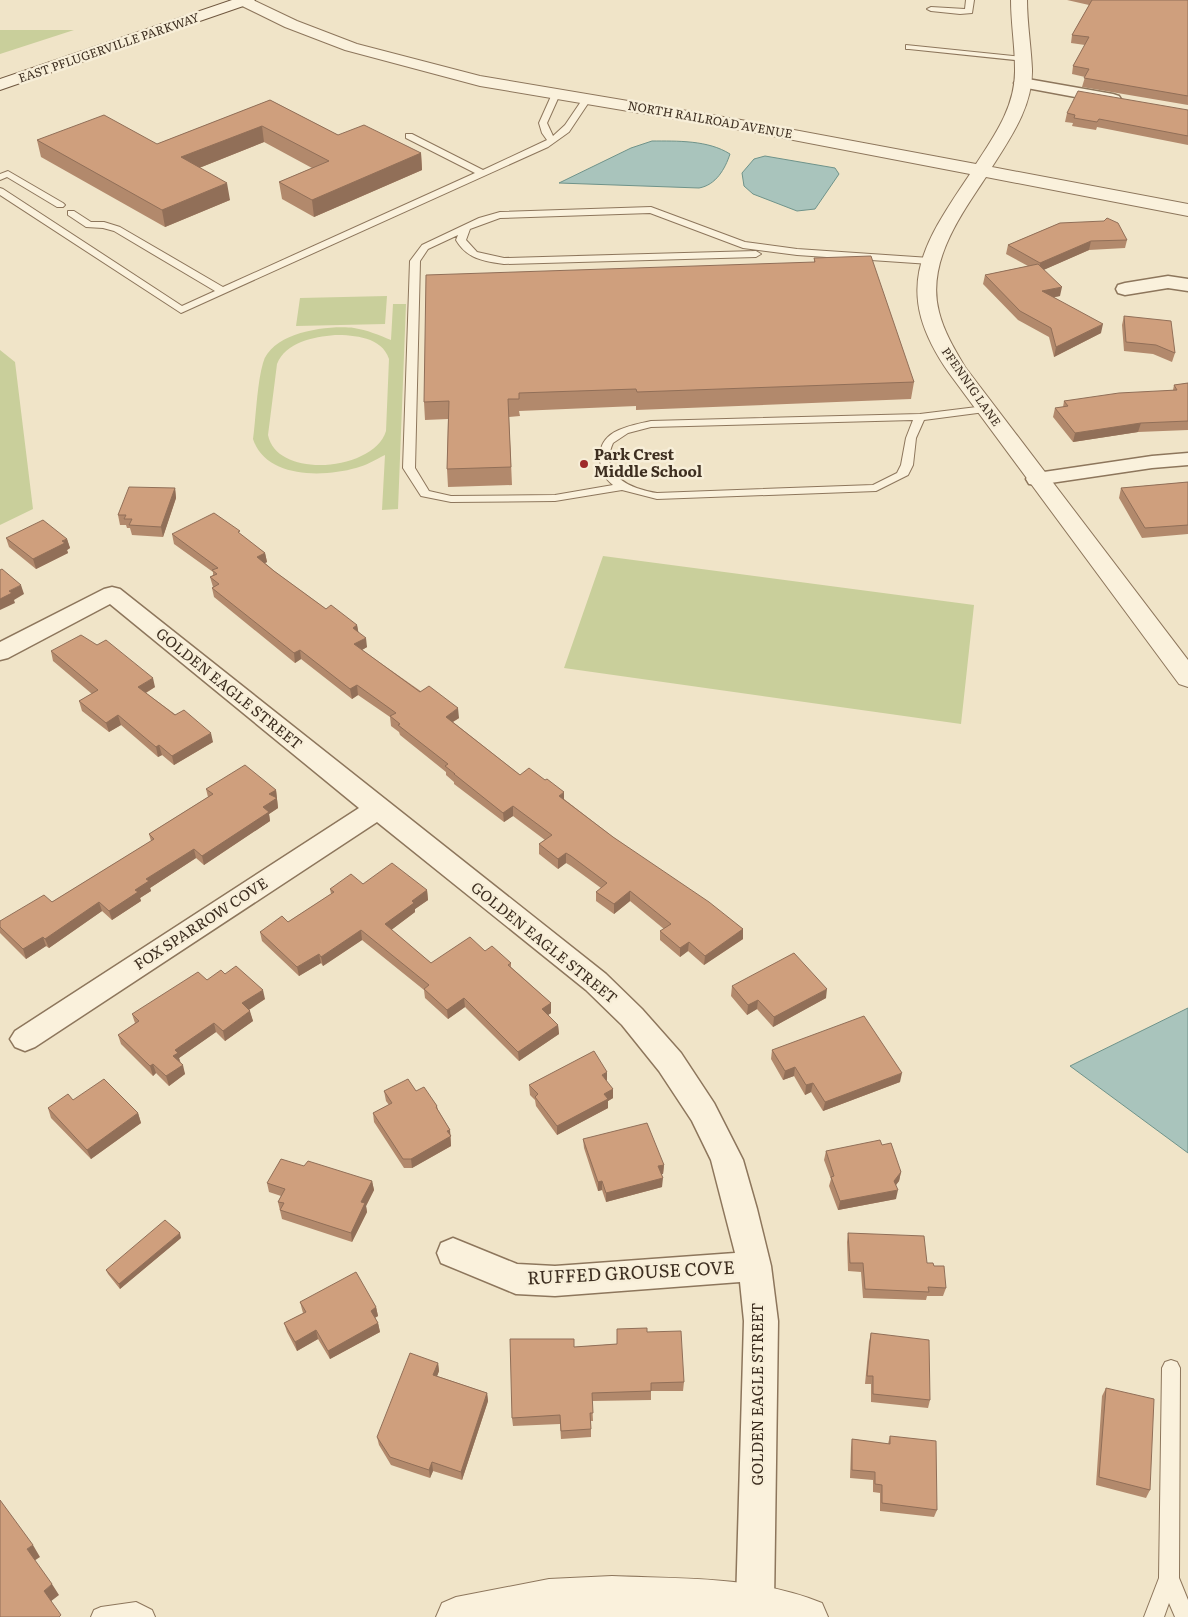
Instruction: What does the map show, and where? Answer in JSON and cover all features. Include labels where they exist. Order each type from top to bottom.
[{"type":"street","name":"EAST PFLUGERVILLE PARKWAY","points":[[0,70],[202,0]]},
{"type":"street","name":"EAST PFLUGERVILLE PARKWAY","points":[[0,85],[244,0]]},
{"type":"street","name":"NORTH RAILROAD AVENUE","points":[[244,0],[291,24],[351,48],[480,80],[741,125],[1188,210]]},
{"type":"street","name":"PFENNIG LANE","points":[[1019,0],[1018,16],[1024,59],[1021,95],[1011,122],[944,230],[930,260],[927,275],[927,302],[936,335],[956,369],[1188,678]]},
{"type":"street","points":[[1022,83],[1130,102]]},
{"type":"street","points":[[1125,289],[1168,282],[1188,285]]},
{"type":"street","points":[[1037,479],[1188,458]]},
{"type":"street","name":"GOLDEN EAGLE STREET","points":[[0,652],[112,594],[377,809],[596,982],[632,1017],[664,1054],[703,1112],[727,1160],[755,1266],[761,1321],[755,1604]]},
{"type":"street","name":"FOX SPARROW COVE","points":[[25,1039],[377,809]]},
{"type":"street","name":"RUFFED GROUSE COVE","points":[[453,1253],[516,1280],[555,1281],[755,1266]]},
{"type":"street","points":[[456,1617],[549,1599],[612,1596],[691,1598],[755,1604],[808,1617]]},
{"type":"lane","points":[[931,9],[969,11],[970,0]]},
{"type":"lane","points":[[909,46],[1024,59]]},
{"type":"lane","points":[[552,140],[546,133],[543,123],[556,94]]},
{"type":"lane","points":[[0,191],[181,310],[552,140],[570,124],[577,109],[587,99]]},
{"type":"lane","points":[[409,136],[482,173]]},
{"type":"lane","points":[[0,177],[8,174],[60,205]]},
{"type":"lane","points":[[622,486],[555,498],[451,499],[425,494],[409,468],[415,261],[425,247],[482,220],[500,215],[652,210],[742,245],[797,252],[930,260]]},
{"type":"lane","points":[[71,213],[89,225]]},
{"type":"lane","points":[[60,231],[89,225],[104,225],[117,228],[223,291]]},
{"type":"lane","points":[[466,227],[461,240],[465,248],[474,256],[504,261],[797,252]]},
{"type":"lane","points":[[920,417],[911,438],[907,465],[902,475],[876,488],[862,490],[658,496],[638,493],[622,486],[611,478],[604,462],[606,445],[612,437],[628,430],[651,424],[920,417],[985,409]]},
{"type":"lane","points":[[1154,1617],[1169,1578],[1171,1368]]},
{"type":"lane","points":[[1169,1578],[1185,1617]]},
{"type":"lane","points":[[101,1617],[136,1612],[146,1617]]},
{"type":"green space","points":[[0,30],[74,30],[0,54]]},
{"type":"green space","points":[[387,296],[385,324],[296,326],[300,298]]},
{"type":"green space","points":[[393,304],[406,304],[398,509],[382,510],[385,455],[356,468],[328,473],[313,473],[297,472],[283,468],[270,462],[260,452],[253,439],[259,381],[263,363],[268,352],[277,344],[302,333],[343,327],[364,330],[391,340]],"holes":[[[342,335],[359,337],[374,342],[380,346],[389,359],[386,431],[378,445],[364,455],[346,462],[326,465],[306,464],[289,459],[275,449],[268,435],[277,364],[287,350],[301,342],[318,337]]]},
{"type":"green space","points":[[0,350],[15,362],[33,509],[0,525]]},
{"type":"green space","points":[[603,556],[974,605],[961,724],[564,668]]},
{"type":"water","points":[[652,141],[682,141],[702,144],[721,149],[730,154],[719,176],[710,184],[699,188],[559,183],[631,148]]},
{"type":"water","points":[[765,156],[835,168],[839,174],[815,209],[797,211],[753,194],[744,186],[742,173],[754,159]]},
{"type":"water","points":[[1188,1008],[1188,1153],[1070,1066]]},
{"type":"building","points":[[1092,0],[1188,0],[1188,96],[1084,78],[1089,69],[1073,66],[1089,37],[1072,35]]},
{"type":"building","points":[[1078,91],[1188,110],[1188,136],[1099,119],[1097,122],[1074,118],[1075,115],[1067,113]]},
{"type":"building","points":[[270,100],[338,135],[364,125],[421,153],[312,200],[279,182],[329,161],[262,126],[181,157],[227,183],[162,210],[37,140],[104,115],[157,144]]},
{"type":"building","points":[[1107,218],[1118,223],[1127,240],[1091,241],[1040,263],[1008,245],[1060,223],[1104,221]]},
{"type":"building","points":[[871,256],[914,382],[637,392],[636,389],[519,393],[519,399],[508,399],[511,467],[447,469],[449,401],[424,402],[426,275],[815,262],[814,258]]},
{"type":"building","points":[[1038,264],[1062,287],[1042,291],[1103,324],[1056,347],[1051,328],[1020,311],[985,275]]},
{"type":"building","points":[[1124,316],[1171,321],[1175,353],[1156,345],[1126,342]]},
{"type":"building","points":[[1188,383],[1188,421],[1141,423],[1075,433],[1055,408],[1068,406],[1064,401],[1119,393],[1177,390],[1174,385]]},
{"type":"building","points":[[1188,482],[1188,525],[1145,528],[1121,488]]},
{"type":"building","points":[[129,487],[175,488],[161,527],[129,525],[132,519],[124,519],[126,515],[118,515]]},
{"type":"building","points":[[214,513],[240,531],[238,532],[265,553],[257,557],[274,571],[326,609],[331,605],[357,625],[353,628],[366,638],[354,644],[420,692],[429,686],[458,708],[446,717],[520,775],[529,768],[545,780],[547,779],[564,792],[559,796],[613,837],[709,902],[743,929],[705,956],[689,942],[680,948],[660,931],[671,924],[630,891],[614,904],[596,892],[607,883],[566,853],[558,859],[539,844],[552,835],[513,806],[503,813],[445,766],[448,764],[398,725],[400,724],[390,716],[396,713],[357,685],[350,689],[300,650],[294,653],[212,588],[219,584],[210,577],[217,574],[212,570],[218,568],[172,534]]},
{"type":"building","points":[[43,520],[67,539],[62,541],[65,543],[33,559],[6,538]]},
{"type":"building","points":[[2,569],[21,585],[9,591],[12,593],[0,599],[0,570]]},
{"type":"building","points":[[81,635],[97,645],[106,640],[153,678],[138,687],[175,715],[184,710],[211,733],[172,756],[159,745],[156,747],[118,715],[106,723],[79,701],[98,690],[51,651]]},
{"type":"building","points":[[245,765],[276,790],[269,794],[277,798],[263,807],[269,812],[202,856],[194,849],[146,879],[149,881],[135,890],[138,892],[109,911],[99,902],[45,939],[43,937],[23,949],[0,927],[0,921],[44,895],[52,902],[154,839],[149,834],[213,794],[206,789]]},
{"type":"building","points":[[392,863],[427,890],[412,901],[414,903],[385,924],[431,963],[470,937],[485,951],[492,946],[511,963],[508,965],[551,1003],[542,1009],[558,1025],[518,1052],[464,998],[447,1010],[424,989],[429,985],[361,930],[321,957],[319,954],[297,967],[260,932],[282,916],[288,922],[334,892],[330,889],[351,874],[363,884]]},
{"type":"building","points":[[794,953],[827,989],[774,1017],[758,1000],[748,1005],[732,986]]},
{"type":"building","points":[[236,966],[263,990],[242,1003],[250,1011],[223,1031],[214,1023],[175,1050],[178,1053],[173,1056],[183,1065],[166,1076],[153,1064],[150,1066],[118,1035],[139,1021],[132,1014],[198,972],[207,980],[221,970],[225,974]]},
{"type":"building","points":[[864,1016],[902,1073],[825,1102],[813,1083],[806,1085],[795,1067],[785,1071],[772,1050]]},
{"type":"building","points":[[594,1051],[607,1072],[602,1075],[613,1089],[604,1094],[608,1099],[557,1126],[535,1097],[538,1094],[529,1085]]},
{"type":"building","points":[[104,1079],[138,1113],[87,1150],[48,1108],[68,1094],[73,1100]]},
{"type":"building","points":[[408,1079],[416,1091],[424,1087],[437,1106],[450,1130],[447,1131],[451,1136],[411,1159],[403,1159],[373,1113],[392,1103],[384,1091]]},
{"type":"building","points":[[647,1123],[664,1165],[658,1166],[663,1178],[606,1193],[602,1181],[598,1182],[583,1139]]},
{"type":"building","points":[[880,1140],[882,1145],[891,1143],[901,1172],[894,1181],[898,1190],[840,1201],[831,1177],[834,1176],[826,1151]]},
{"type":"building","points":[[281,1159],[304,1166],[308,1161],[372,1181],[361,1202],[365,1203],[351,1233],[280,1210],[284,1203],[278,1202],[285,1189],[267,1183]]},
{"type":"building","points":[[165,1220],[180,1233],[119,1284],[106,1270]]},
{"type":"building","points":[[848,1233],[924,1236],[927,1263],[933,1263],[934,1266],[944,1266],[946,1288],[928,1287],[929,1292],[865,1289],[863,1263],[850,1263]]},
{"type":"building","points":[[356,1272],[376,1307],[371,1311],[378,1323],[328,1351],[316,1330],[295,1342],[284,1323],[306,1312],[300,1302]]},
{"type":"building","points":[[647,1328],[647,1332],[681,1331],[684,1382],[651,1383],[651,1391],[592,1393],[593,1413],[590,1413],[591,1429],[561,1431],[560,1415],[512,1418],[510,1339],[574,1339],[574,1347],[617,1344],[617,1329]]},
{"type":"building","points":[[871,1333],[929,1340],[930,1400],[873,1394],[873,1376],[867,1376]]},
{"type":"building","points":[[410,1353],[438,1363],[433,1375],[487,1393],[461,1472],[432,1462],[429,1470],[390,1457],[377,1437]]},
{"type":"building","points":[[1106,1388],[1154,1399],[1150,1490],[1099,1477]]},
{"type":"building","points":[[890,1436],[936,1441],[937,1510],[882,1503],[882,1485],[875,1484],[875,1472],[852,1470],[852,1439],[890,1444]]},
{"type":"building","points":[[0,1500],[33,1545],[27,1549],[52,1584],[44,1591],[61,1615],[59,1617],[0,1617]]},
{"type":"place","name":"Park Crest Middle School","points":[[584,464]]}]
